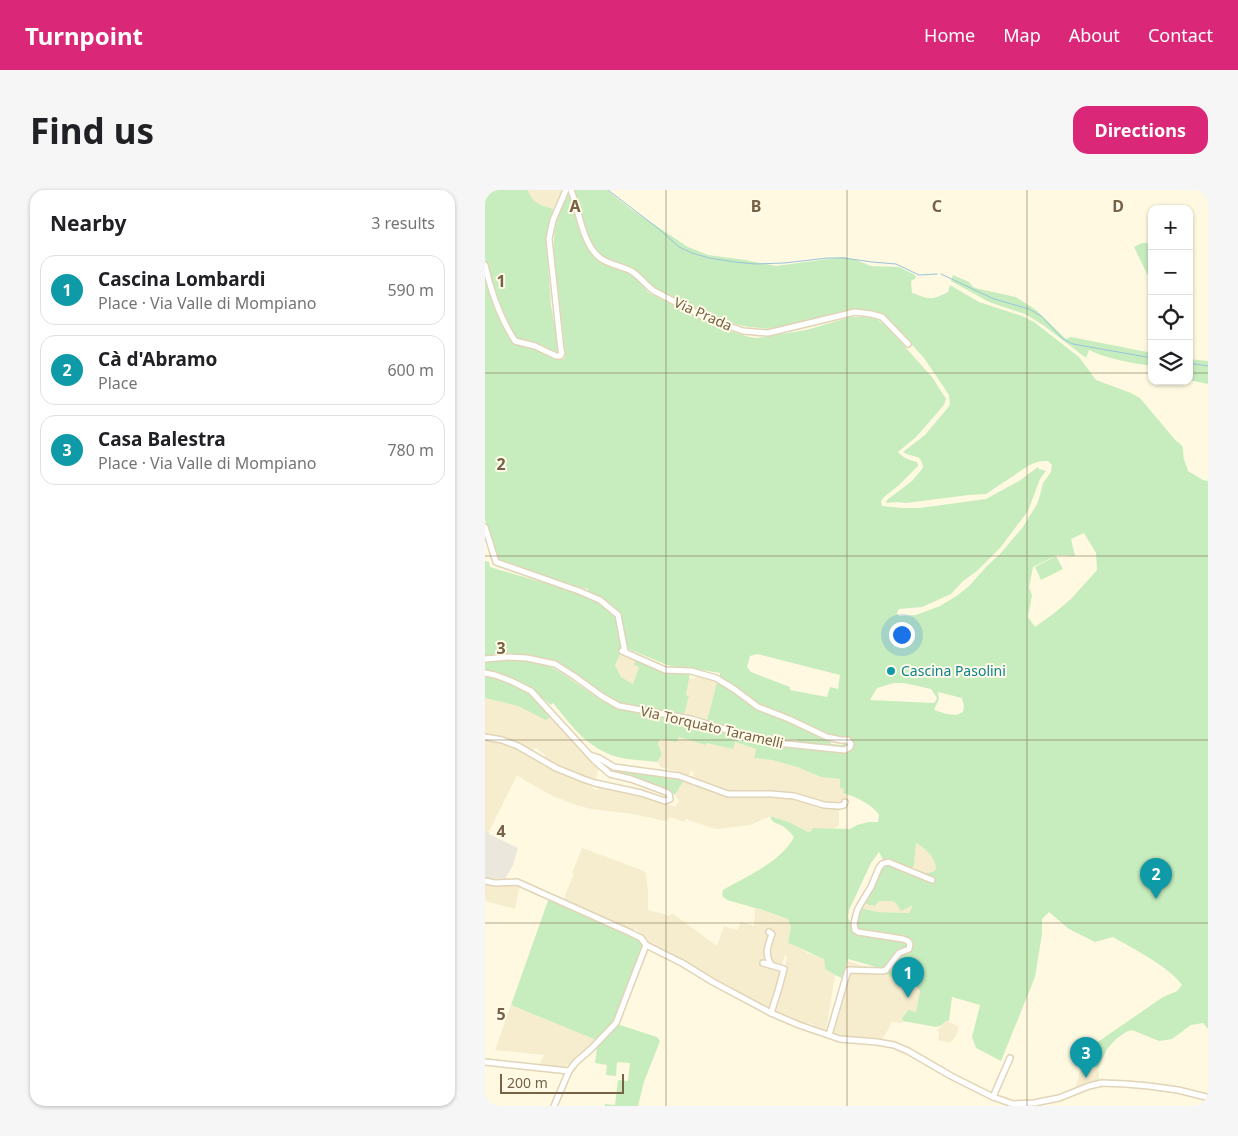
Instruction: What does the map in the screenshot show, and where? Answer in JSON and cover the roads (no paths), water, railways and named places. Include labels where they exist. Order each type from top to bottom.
[{"type":"street","points":[[485,265],[495,302],[508,330],[515,340],[560,356],[562,353],[549,239],[553,220],[566,190]]},
{"type":"street","name":"Via Prada","points":[[571,190],[583,231],[593,251],[599,258],[637,274],[654,291],[704,317],[743,331],[768,333],[855,312],[871,314],[882,317],[908,344]]},
{"type":"street","name":"Via Torquato Taramelli","points":[[485,527],[496,562],[600,600],[618,615],[623,651],[665,670],[691,671],[716,678],[758,707],[827,737],[848,740],[851,744],[850,748],[845,750],[767,742],[691,719],[619,706],[555,664],[527,658],[485,659]]},
{"type":"street","points":[[485,673],[511,680],[531,691],[604,770],[610,774],[631,779],[667,792],[670,799],[665,801],[641,792],[583,780],[556,768],[518,746],[502,740],[485,737]]},
{"type":"street","points":[[590,755],[614,767],[679,776],[729,794],[794,796],[824,805],[839,806],[844,805],[845,802]]},
{"type":"street","points":[[610,774],[614,767]]},
{"type":"street","points":[[829,1036],[848,970],[886,970],[899,953],[909,949],[910,944],[903,939],[855,930],[854,923],[857,911],[871,887],[879,868],[882,864],[888,862],[932,880]]},
{"type":"street","points":[[485,881],[495,883],[517,882],[641,938],[646,945],[771,1013],[840,1039],[894,1045],[951,1076],[1013,1105],[1059,1098],[1102,1083],[1149,1086],[1178,1090],[1206,1097]]},
{"type":"street","points":[[771,965],[767,957],[767,948],[772,933]]},
{"type":"street","points":[[554,1106],[569,1071],[575,1062],[617,1023],[646,945]]},
{"type":"street","points":[[763,963],[784,969],[771,1013]]},
{"type":"street","points":[[993,1097],[1010,1058]]},
{"type":"street","points":[[485,1062],[569,1071]]},
{"type":"waterway","points":[[608,190],[659,229],[679,247],[709,258],[755,264],[844,258],[896,264],[919,275],[937,274]]},
{"type":"waterway","points":[[941,274],[994,299],[1029,309],[1041,316],[1063,339],[1073,344],[1148,357]]},
{"type":"waterway","points":[[1193,364],[1208,366]]},
{"type":"place","name":"Cascina Pasolini","points":[[891,671]]},
{"type":"place","name":"Cà d'Abramo","points":[[1156,899]]},
{"type":"place","name":"Cascina Lombardi","points":[[908,998]]},
{"type":"place","name":"Casa Balestra","points":[[1086,1078]]}]
